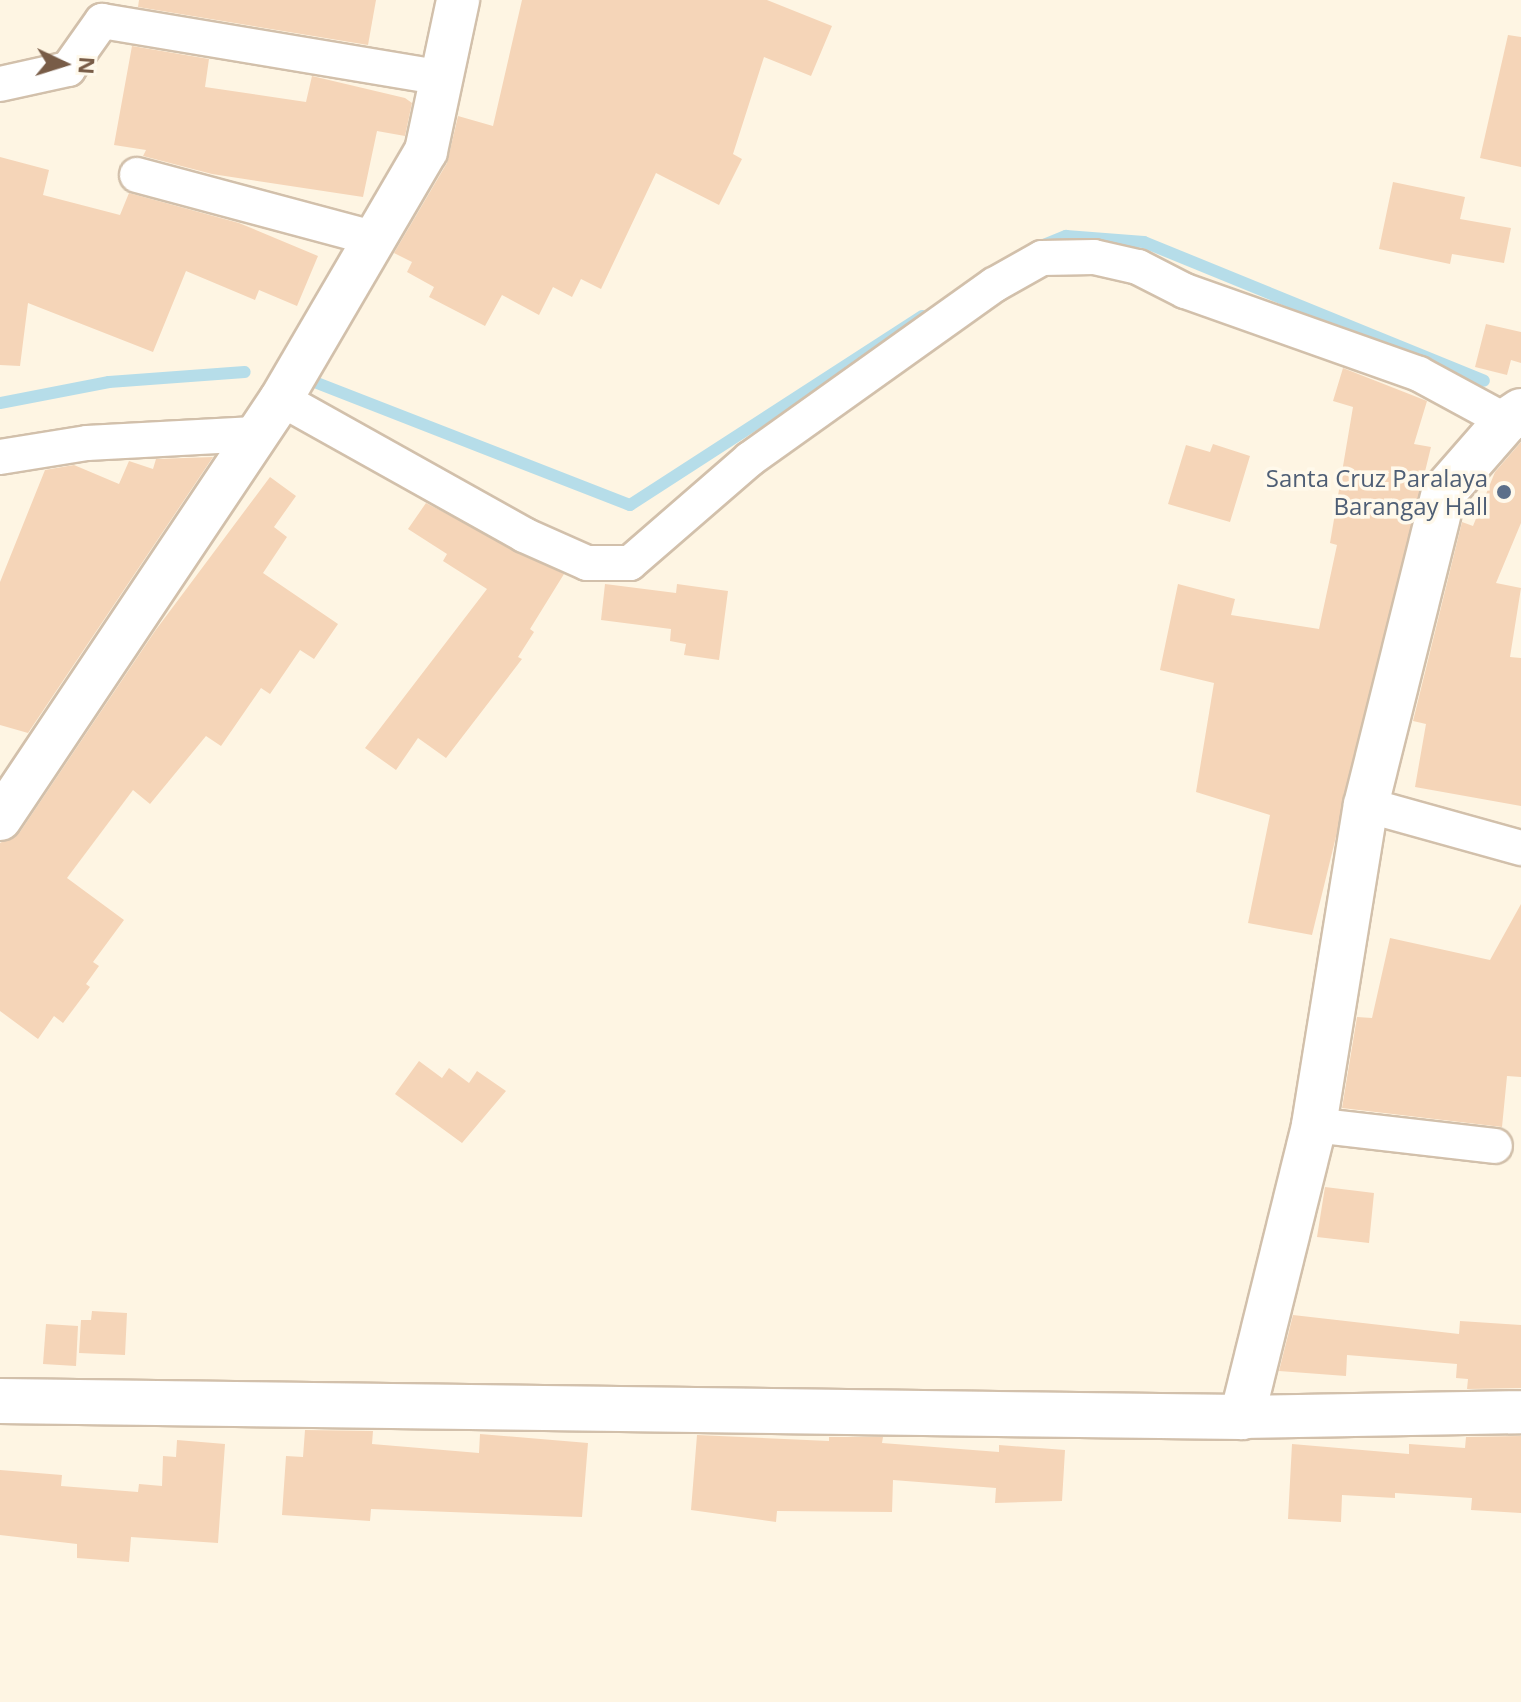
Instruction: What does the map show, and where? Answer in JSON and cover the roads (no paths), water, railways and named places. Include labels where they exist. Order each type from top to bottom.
[{"type":"main road","points":[[0,1401],[1242,1417],[1314,1125],[1366,805],[1444,492],[1513,416]]},
{"type":"street","points":[[0,819],[281,399],[372,238],[426,151],[458,0]]},
{"type":"street","points":[[0,84],[68,69],[102,21],[443,78]]},
{"type":"street","points":[[137,175],[372,238]]},
{"type":"street","points":[[281,399],[524,535],[587,563],[630,563],[750,459],[994,285],[1042,258],[1094,257],[1138,267],[1185,291],[1419,374],[1513,416]]},
{"type":"street","points":[[0,457],[115,440],[255,434]]},
{"type":"street","points":[[1366,805],[1521,848]]},
{"type":"street","points":[[1314,1125],[1495,1146]]},
{"type":"street","points":[[1242,1417],[1521,1412]]},
{"type":"waterway","points":[[1041,246],[1066,236],[1144,242],[1484,381]]},
{"type":"waterway","points":[[317,383],[630,505],[922,316]]},
{"type":"waterway","points":[[0,403],[109,382],[245,372]]},
{"type":"place","name":"Santa Cruz Paralaya Barangay Hall","points":[[1504,492]]}]
